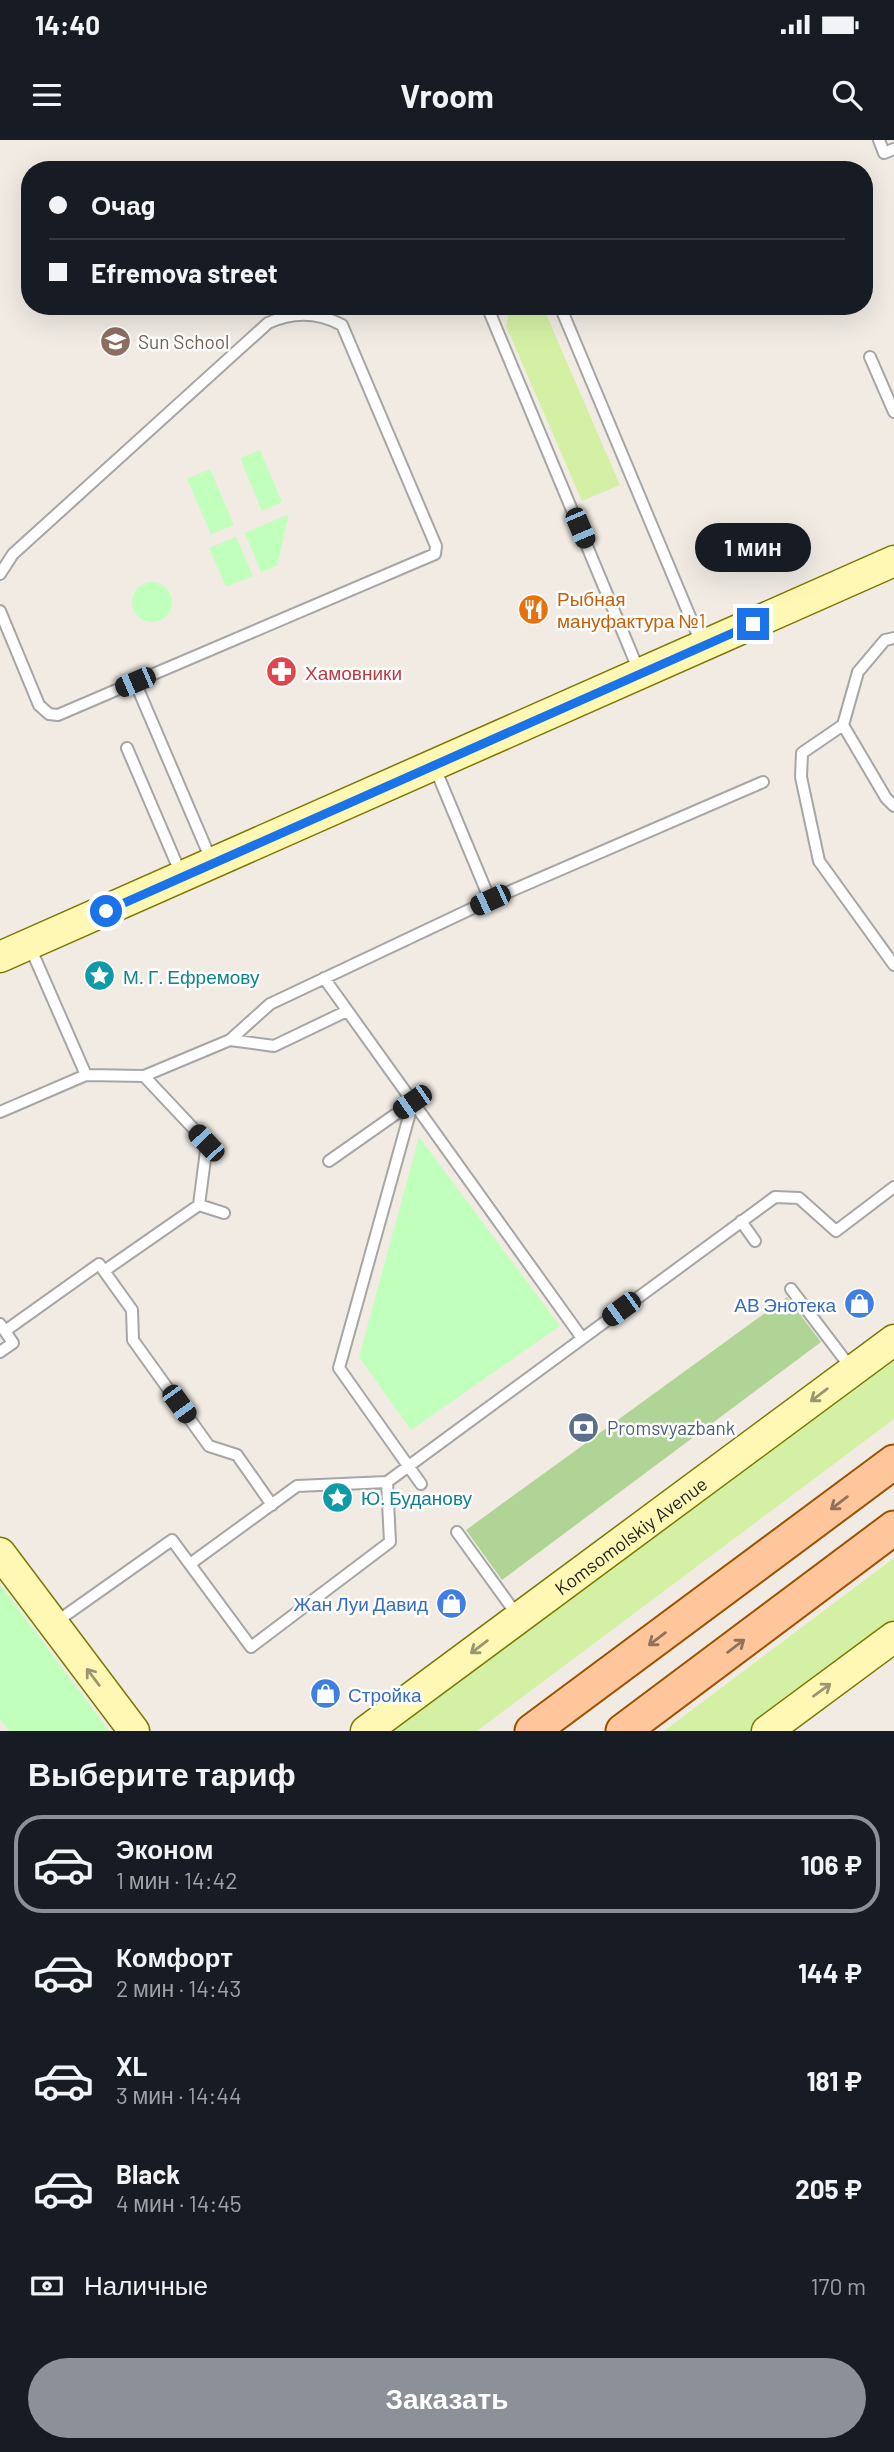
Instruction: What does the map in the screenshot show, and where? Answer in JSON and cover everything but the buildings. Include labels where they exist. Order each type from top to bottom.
[{"type":"main road","points":[[532,1731],[894,1462]]},
{"type":"main road","points":[[623,1731],[894,1528]]},
{"type":"street","points":[[0,957],[894,561]]},
{"type":"street","name":"Komsomolskiy Avenue","points":[[366,1731],[894,1340]]},
{"type":"street","points":[[0,1553],[134,1731]]},
{"type":"street","points":[[767,1731],[894,1637]]},
{"type":"lane","points":[[879,140],[884,153],[894,149]]},
{"type":"lane","points":[[0,574],[13,554],[268,323],[301,315]]},
{"type":"lane","points":[[0,611],[40,705],[49,714],[58,715],[435,554],[436,546],[342,325],[330,318],[314,315]]},
{"type":"lane","points":[[491,315],[640,673]]},
{"type":"lane","points":[[564,315],[702,646]]},
{"type":"lane","points":[[870,357],[894,412]]},
{"type":"lane","points":[[894,638],[886,640],[858,672],[843,725],[802,753],[801,777],[819,861],[894,965]]},
{"type":"lane","points":[[135,682],[212,863]]},
{"type":"lane","points":[[843,725],[886,798],[894,806]]},
{"type":"lane","points":[[127,748],[182,877]]},
{"type":"lane","points":[[434,766],[490,900]]},
{"type":"lane","points":[[0,1112],[86,1075],[144,1076],[230,1040],[270,1004],[490,900],[763,782]]},
{"type":"lane","points":[[29,944],[86,1075]]},
{"type":"lane","points":[[324,978],[582,1338]]},
{"type":"lane","points":[[230,1040],[274,1046],[347,1011]]},
{"type":"lane","points":[[104,1271],[199,1205],[206,1143],[144,1076]]},
{"type":"lane","points":[[329,1161],[412,1102]]},
{"type":"lane","points":[[412,1102],[339,1368],[421,1484]]},
{"type":"lane","points":[[190,1564],[297,1486],[387,1482],[775,1197],[799,1198],[836,1231],[894,1187]]},
{"type":"lane","points":[[199,1205],[225,1213]]},
{"type":"lane","points":[[741,1221],[755,1241]]},
{"type":"lane","points":[[0,1352],[13,1343],[3,1327],[99,1264],[132,1310],[133,1340],[209,1446],[237,1455],[272,1505]]},
{"type":"lane","points":[[791,1289],[852,1370]]},
{"type":"lane","points":[[54,1624],[172,1540],[251,1647],[390,1542],[387,1482]]},
{"type":"lane","points":[[457,1532],[519,1618]]},
{"type":"green space","points":[[509,315],[546,315],[620,485],[582,501],[506,326]]},
{"type":"green space","points":[[260,450],[282,502],[262,511],[240,458]]},
{"type":"green space","points":[[210,469],[234,525],[211,534],[187,479]]},
{"type":"green space","points":[[289,514],[277,566],[261,572],[245,533]]},
{"type":"green space","points":[[236,537],[253,576],[226,587],[209,548]]},
{"type":"green space","points":[[152,582],[160,583],[166,588],[171,594],[171,610],[166,616],[160,621],[152,622],[144,621],[138,616],[133,610],[132,602],[133,594],[138,588],[144,583]]},
{"type":"green space","points":[[419,1137],[560,1326],[411,1430],[359,1357]]},
{"type":"green space","points":[[787,1297],[821,1342],[502,1580],[466,1530]]},
{"type":"green space","points":[[894,1357],[894,1419],[477,1731],[391,1731]]},
{"type":"green space","points":[[894,1558],[894,1625],[751,1731],[664,1731]]},
{"type":"green space","points":[[0,1584],[109,1731],[9,1731],[0,1719]]},
{"type":"place","name":"Sun School","points":[[115,341]]},
{"type":"place","name":"Рыбная мануфактура №1","points":[[534,609]]},
{"type":"place","name":"Хамовники","points":[[282,672]]},
{"type":"place","name":"М. Г. Ефремову","points":[[100,976]]},
{"type":"place","name":"АВ Энотека","points":[[859,1304]]},
{"type":"place","name":"Promsvyazbank","points":[[584,1427]]},
{"type":"place","name":"Ю. Буданову","points":[[338,1497]]},
{"type":"place","name":"Жан Луи Давид","points":[[451,1603]]},
{"type":"place","name":"Стройка","points":[[325,1694]]},
{"type":"route","points":[[106,911],[753,624]]}]
